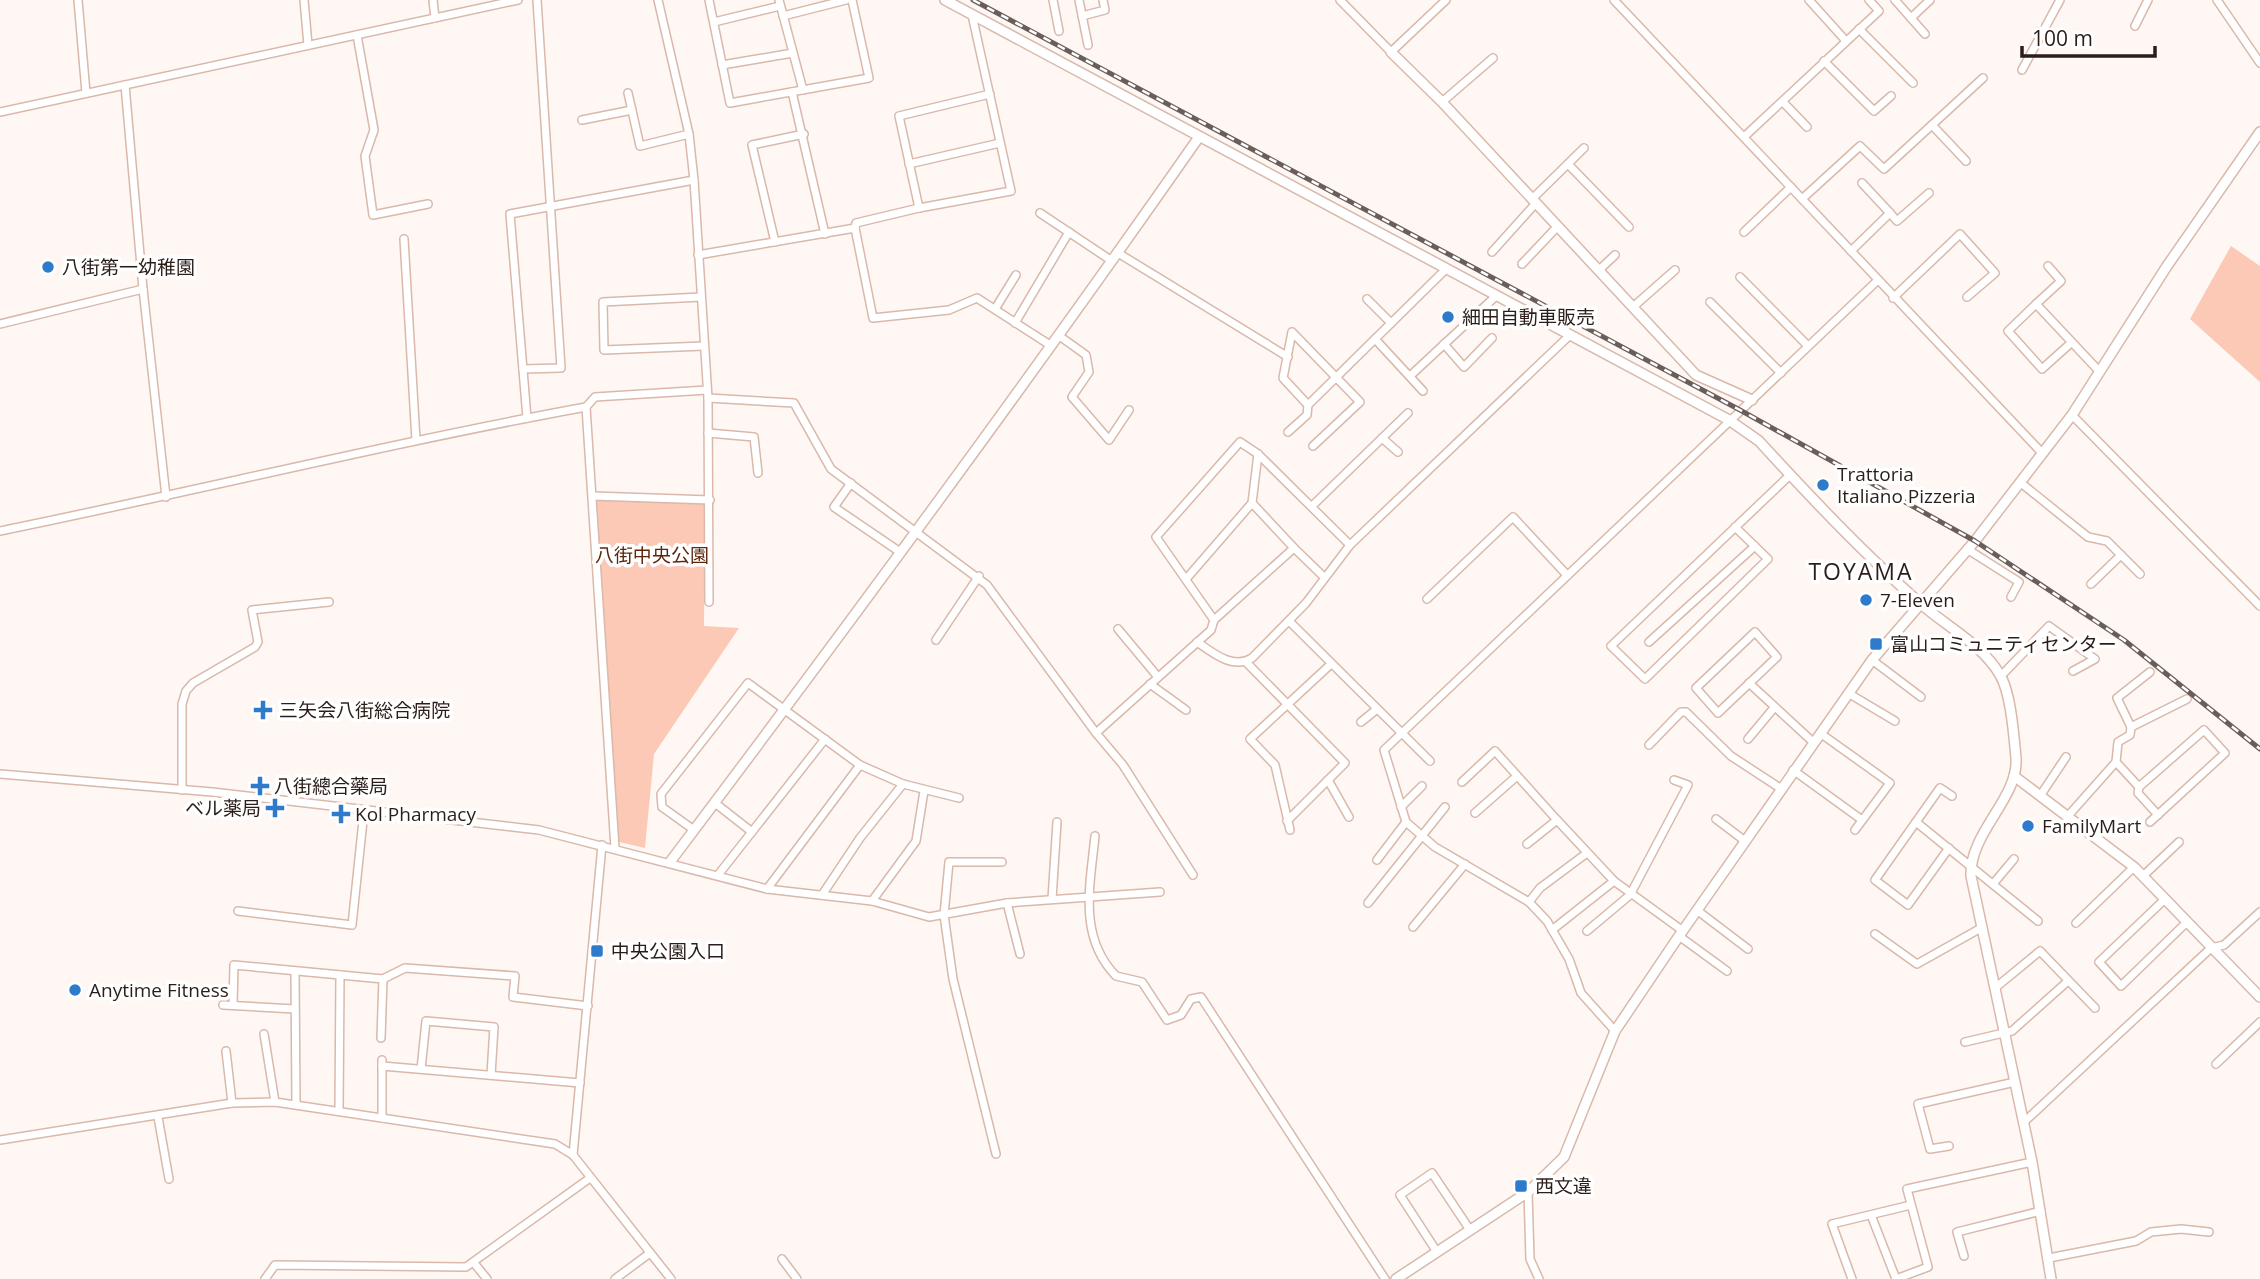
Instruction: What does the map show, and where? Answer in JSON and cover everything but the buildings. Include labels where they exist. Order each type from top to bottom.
[{"type":"street","points":[[78,0],[86,93]]},
{"type":"street","points":[[304,0],[308,45]]},
{"type":"street","points":[[433,0],[435,18]]},
{"type":"street","points":[[0,112],[494,3],[518,0]]},
{"type":"street","points":[[523,369],[561,368],[537,0]]},
{"type":"street","points":[[658,0],[689,134],[694,180],[707,394],[709,602]]},
{"type":"street","points":[[709,0],[730,103],[869,78],[852,0]]},
{"type":"street","points":[[783,16],[846,0]]},
{"type":"street","points":[[945,0],[1729,420],[1759,441],[1920,603],[1989,659],[2001,676],[2017,761],[2014,776],[1970,864],[1981,928],[2032,1162],[2051,1279]]},
{"type":"street","points":[[1053,0],[1059,31]]},
{"type":"street","points":[[1079,0],[1088,46]]},
{"type":"street","points":[[1082,16],[1105,9],[1103,0]]},
{"type":"street","points":[[1340,0],[1442,102],[1696,375],[1752,400]]},
{"type":"street","points":[[1391,52],[1446,0]]},
{"type":"street","points":[[1614,0],[2043,454]]},
{"type":"street","points":[[1809,0],[1846,41]]},
{"type":"street","points":[[1895,0],[1925,34]]},
{"type":"street","points":[[1911,18],[1930,0]]},
{"type":"street","points":[[2022,70],[2060,0]]},
{"type":"street","points":[[2135,26],[2148,0]]},
{"type":"street","points":[[2217,0],[2260,62]]},
{"type":"street","points":[[1744,136],[1879,11],[1875,2]]},
{"type":"street","points":[[714,22],[780,3],[803,90]]},
{"type":"street","points":[[972,15],[1011,191],[856,223],[873,318],[949,310],[977,298],[1050,345]]},
{"type":"street","points":[[1859,29],[1913,83]]},
{"type":"street","points":[[358,35],[374,130],[365,156],[373,215],[428,204]]},
{"type":"street","points":[[722,65],[793,52]]},
{"type":"street","points":[[1442,102],[1493,58]]},
{"type":"street","points":[[1824,61],[1874,111],[1891,96]]},
{"type":"street","points":[[1802,198],[1860,146],[1884,169],[1983,78]]},
{"type":"street","points":[[125,85],[143,289],[166,497]]},
{"type":"street","points":[[792,92],[804,134],[825,233]]},
{"type":"street","points":[[628,93],[640,146],[689,134]]},
{"type":"street","points":[[919,208],[899,116],[990,94]]},
{"type":"street","points":[[1783,102],[1807,127]]},
{"type":"street","points":[[582,120],[632,110]]},
{"type":"street","points":[[1932,125],[1966,161]]},
{"type":"street","points":[[1396,1279],[1528,1192],[1564,1157],[1615,1031],[1681,933],[1872,660],[1967,549],[2043,454],[2167,266],[2260,132]]},
{"type":"street","points":[[775,242],[752,145],[804,134]]},
{"type":"street","points":[[670,862],[917,530],[1199,137]]},
{"type":"street","points":[[909,164],[1000,143]]},
{"type":"street","points":[[1493,252],[1534,201],[1584,148]]},
{"type":"street","points":[[1568,164],[1629,227]]},
{"type":"street","points":[[527,418],[510,214],[552,204],[694,180]]},
{"type":"street","points":[[1862,183],[1897,220],[1929,193]]},
{"type":"street","points":[[1744,232],[1791,187]]},
{"type":"street","points":[[1040,212],[1112,261]]},
{"type":"street","points":[[1852,251],[1890,213]]},
{"type":"street","points":[[1522,264],[1558,226]]},
{"type":"street","points":[[698,255],[855,228]]},
{"type":"street","points":[[1016,323],[1069,232]]},
{"type":"street","points":[[1893,298],[1960,234],[1995,273],[1968,297]]},
{"type":"street","points":[[404,239],[416,440]]},
{"type":"street","points":[[1118,253],[1288,357]]},
{"type":"street","points":[[1599,270],[1615,255]]},
{"type":"street","points":[[2048,266],[2061,281],[2008,331],[2042,369],[2072,342]]},
{"type":"street","points":[[1288,432],[1307,415],[1308,405],[1446,269]]},
{"type":"street","points":[[1633,307],[1675,270]]},
{"type":"street","points":[[995,309],[1016,275]]},
{"type":"street","points":[[1740,277],[1808,346]]},
{"type":"street","points":[[1615,1031],[1581,993],[1569,959],[1552,930],[1529,902],[1465,864],[1422,836],[1406,822],[1384,750],[1399,732],[1877,281]]},
{"type":"street","points":[[0,324],[143,289]]},
{"type":"street","points":[[1410,376],[1496,296]]},
{"type":"street","points":[[701,297],[603,302],[604,350],[704,346]]},
{"type":"street","points":[[1367,299],[1391,323]]},
{"type":"street","points":[[1710,302],[1781,373]]},
{"type":"street","points":[[2036,304],[2099,371]]},
{"type":"street","points":[[1308,405],[1283,378],[1292,332],[1360,402],[1313,446]]},
{"type":"street","points":[[1058,335],[1086,355],[1090,372],[1072,397],[1109,440],[1129,410]]},
{"type":"street","points":[[1246,662],[1289,621],[1350,545],[1569,336]]},
{"type":"street","points":[[1444,344],[1464,367],[1492,338]]},
{"type":"street","points":[[1375,339],[1423,391]]},
{"type":"street","points":[[0,531],[166,497],[416,440],[586,407],[595,397],[707,394],[794,403],[831,469],[979,576],[1123,765],[1193,876]]},
{"type":"street","points":[[586,407],[615,848]]},
{"type":"street","points":[[1312,506],[1408,413]]},
{"type":"street","points":[[2071,415],[2260,606]]},
{"type":"street","points":[[708,433],[754,437],[758,474]]},
{"type":"street","points":[[1382,438],[1398,452]]},
{"type":"street","points":[[1214,620],[1156,537],[1240,442],[1258,454],[1350,545]]},
{"type":"street","points":[[1186,578],[1252,503],[1258,454]]},
{"type":"street","points":[[1735,527],[1768,559],[1644,679],[1611,646],[1735,527],[1790,475]]},
{"type":"street","points":[[2021,483],[2088,537],[2107,541],[2140,574]]},
{"type":"street","points":[[851,484],[834,507],[900,552]]},
{"type":"street","points":[[593,496],[710,500]]},
{"type":"street","points":[[1252,503],[1324,577]]},
{"type":"street","points":[[1427,599],[1513,517],[1566,574]]},
{"type":"street","points":[[1650,642],[1755,546]]},
{"type":"street","points":[[1096,733],[1211,631],[1214,620],[1294,548]]},
{"type":"street","points":[[1967,549],[2019,582],[2011,597]]},
{"type":"street","points":[[2091,584],[2122,555]]},
{"type":"street","points":[[936,640],[979,576]]},
{"type":"street","points":[[182,790],[182,704],[186,691],[193,683],[255,647],[258,642],[252,610],[329,602]]},
{"type":"street","points":[[1289,621],[1430,761]]},
{"type":"street","points":[[2001,676],[2049,626],[2095,659],[2073,671]]},
{"type":"street","points":[[1118,629],[1158,677]]},
{"type":"street","points":[[1755,632],[1777,657],[1749,683],[1718,713],[1696,688],[1755,632]]},
{"type":"street","points":[[1198,642],[1219,657],[1246,662],[1345,763],[1287,821]]},
{"type":"street","points":[[1872,660],[1921,697]]},
{"type":"street","points":[[1290,830],[1275,765],[1250,739],[1331,663]]},
{"type":"street","points":[[2068,816],[2116,762],[2118,742],[2130,735],[2131,727],[2118,698],[2150,672]]},
{"type":"street","points":[[694,830],[662,807],[661,794],[748,683],[860,765],[903,784],[959,798]]},
{"type":"street","points":[[1749,683],[1773,709],[1813,743]]},
{"type":"street","points":[[1150,684],[1186,710]]},
{"type":"street","points":[[1848,694],[1895,721]]},
{"type":"street","points":[[2131,727],[2187,699]]},
{"type":"street","points":[[1361,722],[1377,709]]},
{"type":"street","points":[[1748,738],[1773,709]]},
{"type":"street","points":[[1650,746],[1681,712],[1686,712],[1731,756],[1780,788]]},
{"type":"street","points":[[2150,822],[2158,815],[2225,753],[2204,730],[2139,787],[2138,793],[2158,815]]},
{"type":"street","points":[[1820,733],[1890,783],[1856,830]]},
{"type":"street","points":[[718,875],[825,739]]},
{"type":"street","points":[[1462,782],[1495,751],[1614,881],[1727,971]]},
{"type":"street","points":[[2040,796],[2066,757]]},
{"type":"street","points":[[2116,762],[2139,787]]},
{"type":"street","points":[[767,889],[860,765]]},
{"type":"street","points":[[1793,770],[1862,820]]},
{"type":"street","points":[[0,774],[182,790],[539,830],[767,889],[872,901],[916,915],[944,915],[1007,903],[1089,895],[1160,892]]},
{"type":"street","points":[[1475,813],[1517,776]]},
{"type":"street","points":[[2014,776],[2134,867],[2260,997]]},
{"type":"street","points":[[1328,780],[1349,817]]},
{"type":"street","points":[[1587,931],[1630,895],[1688,785],[1674,780]]},
{"type":"street","points":[[822,895],[860,838],[903,784]]},
{"type":"street","points":[[1401,807],[1422,786]]},
{"type":"street","points":[[1949,848],[1908,905],[1875,880],[1940,788],[1952,796]]},
{"type":"street","points":[[872,901],[916,841],[924,790]]},
{"type":"street","points":[[715,803],[752,832]]},
{"type":"street","points":[[1368,903],[1444,807]]},
{"type":"street","points":[[238,911],[352,925],[364,811]]},
{"type":"street","points":[[1716,819],[1745,841]]},
{"type":"street","points":[[1527,844],[1557,820]]},
{"type":"street","points":[[1052,899],[1057,822]]},
{"type":"street","points":[[1377,860],[1406,822]]},
{"type":"street","points":[[1916,822],[2038,921]]},
{"type":"street","points":[[1095,836],[1089,895],[1091,932],[1096,950],[1111,971],[1121,978],[1130,977],[1142,982],[1167,1020],[1181,1015],[1191,999],[1201,997],[1385,1279]]},
{"type":"street","points":[[2143,876],[2179,842]]},
{"type":"street","points":[[573,1155],[602,845]]},
{"type":"street","points":[[1529,902],[1540,888],[1587,853]]},
{"type":"street","points":[[1993,884],[2014,859]]},
{"type":"street","points":[[996,1154],[953,979],[944,915],[948,862],[1002,862]]},
{"type":"street","points":[[1413,927],[1465,864]]},
{"type":"street","points":[[2076,923],[2134,867]]},
{"type":"street","points":[[1552,930],[1614,881]]},
{"type":"street","points":[[2165,899],[2099,962],[2121,986],[2187,922]]},
{"type":"street","points":[[1007,903],[1020,954]]},
{"type":"street","points":[[1698,911],[1748,949]]},
{"type":"street","points":[[2023,1123],[2211,948],[2224,945],[2260,912]]},
{"type":"street","points":[[1875,934],[1917,964],[1981,928]]},
{"type":"street","points":[[1995,988],[2040,951],[2095,1008]]},
{"type":"street","points":[[233,1005],[234,965],[383,979],[405,968],[515,976],[513,997],[588,1006]]},
{"type":"street","points":[[295,971],[296,1104]]},
{"type":"street","points":[[339,1111],[340,975]]},
{"type":"street","points":[[381,1038],[383,979]]},
{"type":"street","points":[[1965,1042],[2012,1031],[2068,981]]},
{"type":"street","points":[[223,1005],[295,1009]]},
{"type":"street","points":[[421,1069],[426,1021],[494,1027],[491,1075]]},
{"type":"street","points":[[2216,1064],[2260,1022]]},
{"type":"street","points":[[264,1034],[275,1102]]},
{"type":"street","points":[[226,1051],[232,1103]]},
{"type":"street","points":[[382,1118],[382,1063],[580,1083]]},
{"type":"street","points":[[1949,1146],[1930,1149],[1918,1104],[2015,1082]]},
{"type":"street","points":[[0,1140],[158,1117],[232,1103],[275,1102],[555,1144],[573,1155],[671,1279]]},
{"type":"street","points":[[158,1117],[169,1179]]},
{"type":"street","points":[[1871,1215],[1896,1279],[1928,1266],[1907,1189],[2032,1162]]},
{"type":"street","points":[[1437,1252],[1400,1195],[1432,1173],[1470,1230]]},
{"type":"street","points":[[265,1279],[275,1265],[466,1267],[590,1178]]},
{"type":"street","points":[[1528,1192],[1530,1259],[1539,1279]]},
{"type":"street","points":[[1852,1279],[1832,1224],[1911,1205]]},
{"type":"street","points":[[1964,1256],[1957,1232],[2041,1211]]},
{"type":"street","points":[[2049,1258],[2136,1241],[2151,1232],[2181,1229],[2209,1232]]},
{"type":"street","points":[[615,1279],[650,1253]]},
{"type":"street","points":[[782,1259],[797,1279]]},
{"type":"street","points":[[474,1263],[487,1279]]},
{"type":"green space","points":[[2231,246],[2260,266],[2260,382],[2190,319]]},
{"type":"green space","name":"八街中央公園","points":[[596,499],[705,502],[704,626],[739,628],[654,754],[645,848],[619,842]]},
{"type":"railway","points":[[973,0],[1740,410],[1975,541],[2124,640],[2260,749]]},
{"type":"place","name":"八街第一幼稚園","points":[[48,267]]},
{"type":"place","name":"細田自動車販売","points":[[1448,317]]},
{"type":"place","name":"Trattoria Italiano Pizzeria","points":[[1823,485]]},
{"type":"place","name":"7-Eleven","points":[[1866,600]]},
{"type":"place","name":"富山コミュニティセンター","points":[[1876,644]]},
{"type":"place","name":"三矢会八街総合病院","points":[[263,710]]},
{"type":"place","name":"八街總合藥局","points":[[260,786]]},
{"type":"place","name":"ベル薬局","points":[[275,808]]},
{"type":"place","name":"Kol Pharmacy","points":[[341,814]]},
{"type":"place","name":"FamilyMart","points":[[2028,826]]},
{"type":"place","name":"中央公園入口","points":[[597,951]]},
{"type":"place","name":"Anytime Fitness","points":[[75,990]]},
{"type":"place","name":"西文違","points":[[1521,1186]]},
{"type":"district","name":"TOYAMA","points":[[1861,571]]}]
